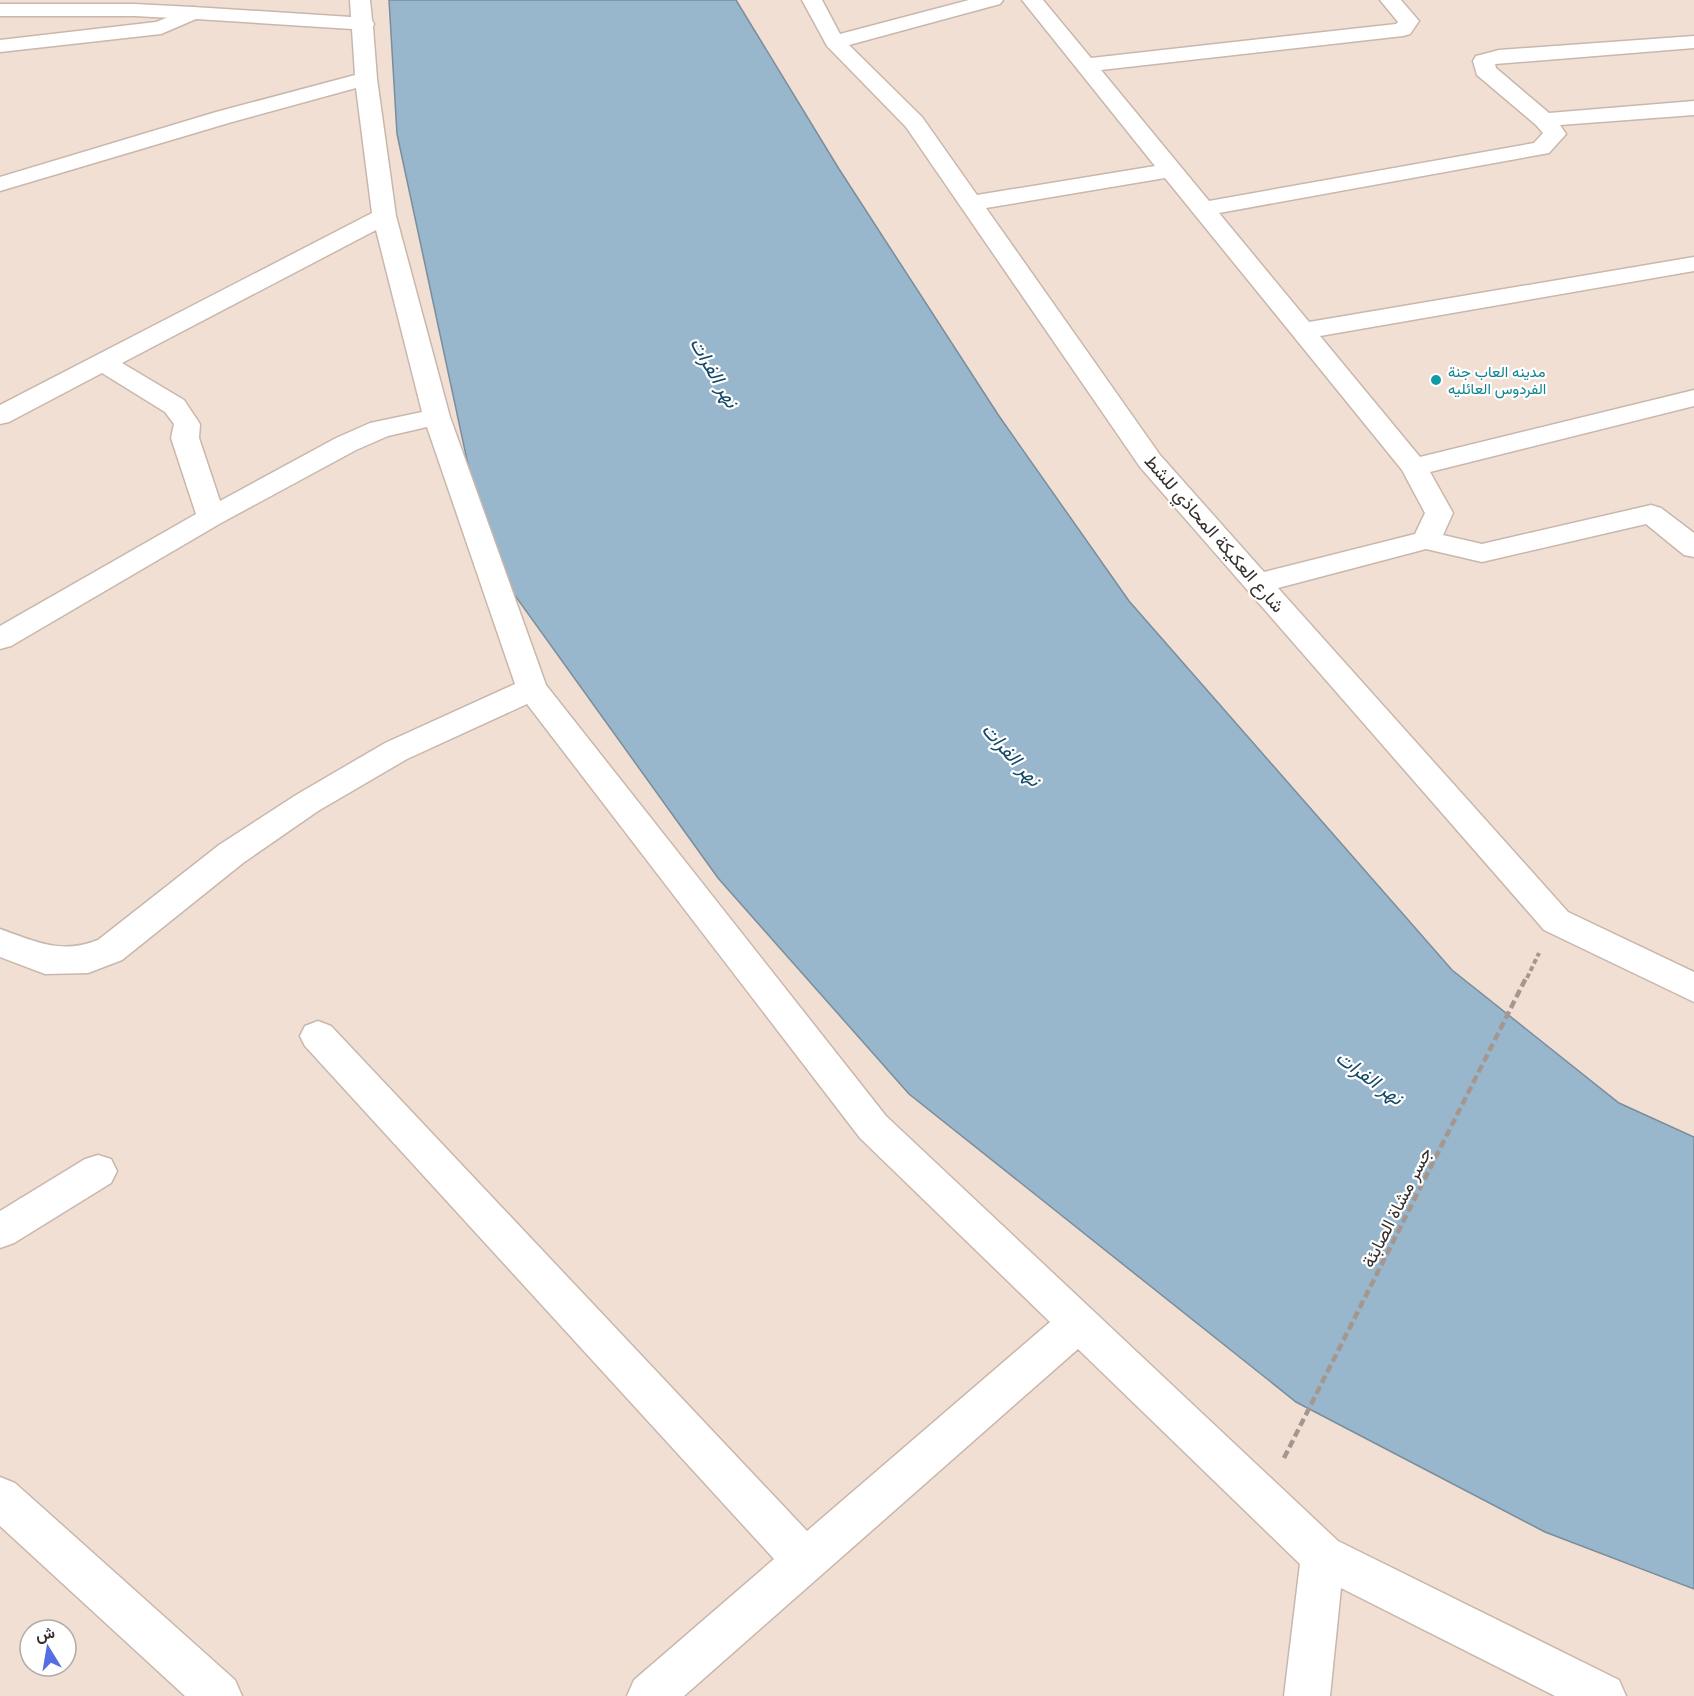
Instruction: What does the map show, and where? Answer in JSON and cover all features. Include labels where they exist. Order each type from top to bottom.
[{"type":"street","name":"شارع العكيكة المحاذي للشط","points":[[812,0],[834,42],[914,122],[1150,461],[1556,921],[1694,988]]},
{"type":"street","points":[[834,42],[993,0]]},
{"type":"street","points":[[1032,0],[1414,467],[1439,513],[1426,540]]},
{"type":"street","points":[[1085,65],[1403,30],[1409,21],[1390,0]]},
{"type":"street","points":[[0,10],[134,10],[193,13],[362,12],[366,79],[384,216],[437,417],[532,689],[873,1127],[1323,1556],[1603,1696]]},
{"type":"street","points":[[0,46],[161,28],[193,13]]},
{"type":"street","points":[[1205,210],[1541,148],[1555,134],[1544,120],[1485,70],[1484,61],[1499,56],[1694,42]]},
{"type":"street","points":[[0,184],[224,117],[366,79]]},
{"type":"street","points":[[1544,120],[1694,108]]},
{"type":"street","points":[[971,203],[1172,170]]},
{"type":"street","points":[[0,416],[384,216]]},
{"type":"street","points":[[1303,331],[1694,264]]},
{"type":"street","points":[[102,362],[175,406],[182,414],[187,424],[185,438],[211,517]]},
{"type":"street","points":[[1414,467],[1694,398]]},
{"type":"street","points":[[0,639],[211,517],[346,444],[380,429],[437,417]]},
{"type":"street","points":[[1259,583],[1426,540],[1482,553],[1651,514],[1694,548]]},
{"type":"street","points":[[0,943],[45,960],[88,959],[110,950],[231,854],[308,803],[396,751],[532,689]]},
{"type":"street","points":[[318,1036],[805,1561]]},
{"type":"street","points":[[0,1231],[98,1171]]},
{"type":"street","points":[[650,1696],[1079,1323]]},
{"type":"street","points":[[0,1498],[219,1696]]},
{"type":"street","points":[[1307,1696],[1323,1556]]},
{"type":"path","name":"جسر مشاة الصابئة","points":[[1297,1432],[1519,993]]},
{"type":"water","name":"نهر الفرات","points":[[389,0],[736,0],[839,169],[999,416],[1129,601],[1452,970],[1619,1103],[1694,1137],[1694,1589],[1545,1532],[1296,1402],[909,1094],[718,878],[488,558],[397,134]]},
{"type":"place","name":"مدينه العاب جنة الفردوس العائليه","points":[[1436,380]]}]
